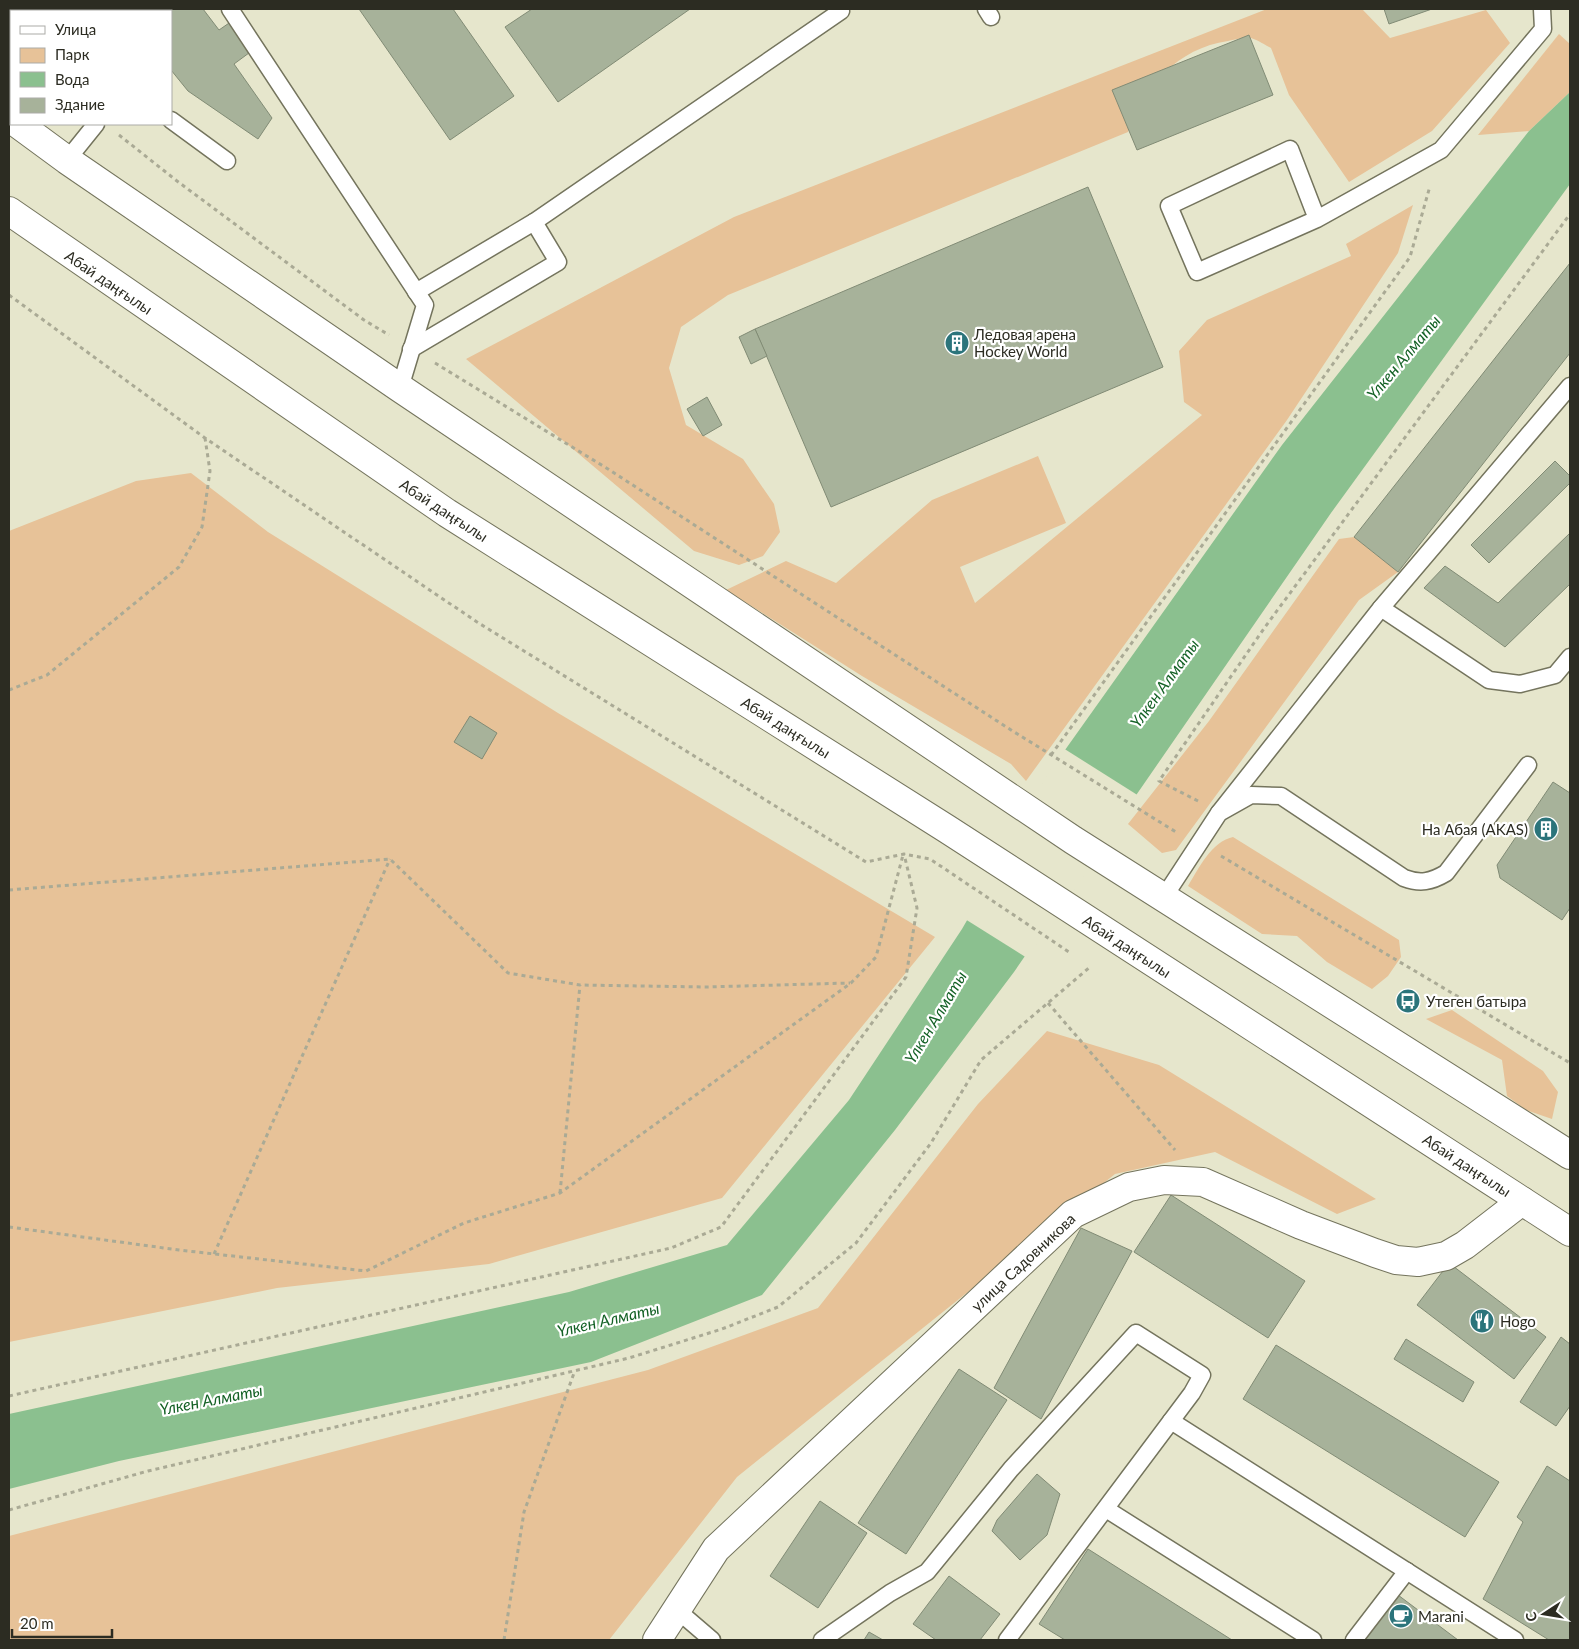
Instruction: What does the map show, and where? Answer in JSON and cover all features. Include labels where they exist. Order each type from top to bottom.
[{"type":"main road","points":[[19,125],[67,160],[400,388],[980,778],[1121,870],[1570,1155]]},
{"type":"main road","name":"Абай даңғылы","points":[[9,211],[447,513],[946,829],[1570,1232]]},
{"type":"main road","name":"улица Садовникова","points":[[657,1640],[716,1549],[1073,1214],[1129,1187],[1164,1180],[1202,1182],[1301,1225],[1375,1253],[1396,1260],[1418,1262],[1446,1256],[1464,1245],[1522,1201]]},
{"type":"lane","points":[[230,9],[425,305],[400,388]]},
{"type":"lane","points":[[416,292],[534,222],[841,11],[840,9]]},
{"type":"lane","points":[[1317,219],[1290,149],[1169,206],[1197,272],[1317,219],[1441,150],[1543,29],[1542,9]]},
{"type":"lane","points":[[172,121],[227,161]]},
{"type":"lane","points":[[67,160],[95,125]]},
{"type":"lane","points":[[412,349],[558,262],[534,222]]},
{"type":"lane","points":[[1164,897],[1219,813],[1382,608],[1570,386]]},
{"type":"lane","points":[[1382,608],[1489,680],[1520,684],[1555,675],[1570,657]]},
{"type":"lane","points":[[1219,813],[1251,795],[1280,796],[1404,878],[1416,882],[1432,881],[1446,873],[1528,765]]},
{"type":"lane","points":[[822,1640],[890,1593],[927,1572],[1011,1470],[1136,1333],[1202,1375],[1171,1421],[1007,1640]]},
{"type":"lane","points":[[1171,1421],[1515,1640]]},
{"type":"lane","points":[[1106,1509],[1313,1640]]},
{"type":"lane","points":[[1354,1640],[1407,1571]]},
{"type":"lane","points":[[677,1610],[712,1640]]},
{"type":"path","points":[[112,130],[177,182],[349,308],[412,349],[608,469],[1011,730],[1153,819],[1570,1063]]},
{"type":"path","points":[[1051,755],[1410,257],[1441,150]]},
{"type":"path","points":[[1219,813],[1159,782],[1264,627],[1570,214]]},
{"type":"path","points":[[9,295],[205,438],[477,622],[866,862],[904,854],[930,859],[1069,952]]},
{"type":"path","points":[[9,690],[47,675],[179,567],[202,527],[210,471],[205,438]]},
{"type":"path","points":[[9,1227],[214,1254],[366,1271],[464,1223],[560,1193],[851,983],[876,958],[904,854]]},
{"type":"path","points":[[9,1396],[671,1248],[721,1227],[906,977],[917,908],[904,854]]},
{"type":"path","points":[[9,890],[390,859],[508,973],[580,985],[705,987],[851,983]]},
{"type":"path","points":[[214,1254],[390,859]]},
{"type":"path","points":[[9,1510],[148,1471],[629,1358],[722,1329],[778,1307],[856,1243],[931,1143],[981,1060],[1090,967]]},
{"type":"path","points":[[560,1193],[580,985]]},
{"type":"path","points":[[1048,1002],[1202,1182]]},
{"type":"path","points":[[504,1640],[524,1512],[574,1372]]},
{"type":"green space","points":[[1267,9],[1362,9],[1390,38],[1486,10],[1510,43],[1432,131],[1349,182],[1289,95],[1271,48],[1251,38],[1210,45],[1178,61],[1165,72],[1143,100],[1128,132],[728,295],[681,327],[669,368],[686,425],[743,459],[774,504],[780,532],[763,556],[739,565],[694,551],[466,359],[734,217]]},
{"type":"green space","points":[[1559,34],[1570,44],[1570,92],[1529,131],[1478,135]]},
{"type":"green space","points":[[1413,205],[1398,253],[1287,420],[1026,781],[1011,764],[862,676],[726,590],[786,561],[836,583],[932,500],[1038,456],[1066,523],[960,567],[975,603],[1202,415],[1184,402],[1179,351],[1207,320],[1351,256],[1346,244]]},
{"type":"green space","points":[[191,473],[268,532],[558,713],[935,937],[722,1198],[489,1264],[277,1288],[9,1342],[9,531],[136,481]]},
{"type":"green space","points":[[1354,537],[1398,572],[1359,600],[1176,850],[1162,853],[1128,824],[1209,721],[1339,539]]},
{"type":"green space","points":[[1233,837],[1399,940],[1401,957],[1388,976],[1372,989],[1327,962],[1297,936],[1262,934],[1188,886],[1212,850],[1218,844]]},
{"type":"green space","points":[[1452,1010],[1543,1071],[1558,1092],[1552,1119],[1526,1110],[1507,1096],[1502,1060],[1426,1019]]},
{"type":"green space","points":[[1047,1031],[1159,1065],[1376,1199],[1337,1214],[1215,1152],[1115,1174],[737,1477],[609,1640],[9,1640],[9,1536],[648,1370],[818,1308],[978,1104]]},
{"type":"water","name":"Үлкен Алматы","points":[[1570,92],[1570,184],[1331,513],[1014,972],[895,1130],[762,1295],[591,1362],[119,1461],[9,1489],[9,1414],[569,1292],[727,1245],[849,1100],[962,929],[1065,750],[1282,445],[1529,131]]},
{"type":"pier","points":[[1063,748],[1139,796],[1027,958],[965,919]]},
{"type":"building","points":[[83,9],[109,9],[96,10]]},
{"type":"building","points":[[203,9],[219,30],[232,21],[253,50],[234,64],[272,118],[258,139],[188,91],[172,71],[172,10],[110,10]]},
{"type":"building","points":[[359,9],[453,9],[514,96],[450,140]]},
{"type":"building","points":[[532,9],[690,9],[558,102],[505,27]]},
{"type":"building","points":[[1384,9],[1432,9],[1389,24]]},
{"type":"building","points":[[1249,35],[1273,95],[1137,150],[1112,90]]},
{"type":"building","name":"Ледовая арена Hockey World","points":[[1088,187],[1163,367],[831,507],[755,329]]},
{"type":"building","points":[[1570,263],[1570,353],[1398,572],[1354,537]]},
{"type":"building","points":[[755,329],[767,356],[751,364],[739,337]]},
{"type":"building","points":[[707,397],[722,425],[703,436],[687,409]]},
{"type":"building","points":[[1555,461],[1570,476],[1570,483],[1489,563],[1471,545]]},
{"type":"building","points":[[1570,533],[1570,584],[1505,647],[1424,588],[1445,566],[1498,603]]},
{"type":"building","points":[[470,716],[497,733],[482,759],[454,742]]},
{"type":"building","name":"На Абая (AKAS)","points":[[1553,782],[1570,793],[1570,908],[1562,920],[1500,878],[1497,865]]},
{"type":"building","points":[[1171,1195],[1305,1281],[1268,1338],[1134,1252]]},
{"type":"building","points":[[1081,1228],[1132,1251],[1041,1419],[994,1388]]},
{"type":"building","name":"Hogo","points":[[1449,1263],[1546,1337],[1514,1379],[1417,1305]]},
{"type":"building","points":[[1561,1337],[1570,1344],[1570,1406],[1556,1426],[1520,1402]]},
{"type":"building","points":[[1406,1339],[1474,1382],[1463,1402],[1394,1359]]},
{"type":"building","points":[[1276,1345],[1499,1482],[1465,1537],[1243,1399]]},
{"type":"building","points":[[959,1369],[1007,1400],[906,1554],[858,1523]]},
{"type":"building","points":[[1547,1466],[1570,1481],[1570,1640],[1549,1640],[1483,1599],[1523,1522],[1517,1517]]},
{"type":"building","points":[[1037,1474],[1060,1494],[1047,1535],[1020,1560],[992,1531],[997,1520]]},
{"type":"building","points":[[820,1501],[867,1533],[818,1608],[770,1576]]},
{"type":"building","points":[[1088,1549],[1232,1640],[1065,1640],[1039,1624]]},
{"type":"building","points":[[949,1576],[1000,1614],[980,1640],[936,1640],[913,1624]]},
{"type":"building","name":"Marani","points":[[1394,1592],[1458,1640],[1358,1640]]},
{"type":"building","points":[[869,1632],[883,1640],[864,1640]]},
{"type":"place","name":"Ледовая арена Hockey World","points":[[957,343]]},
{"type":"place","name":"На Абая (AKAS)","points":[[1546,829]]},
{"type":"place","name":"Утеген батыра","points":[[1408,1001]]},
{"type":"place","name":"Hogo","points":[[1482,1321]]},
{"type":"place","name":"Marani","points":[[1401,1616]]}]
